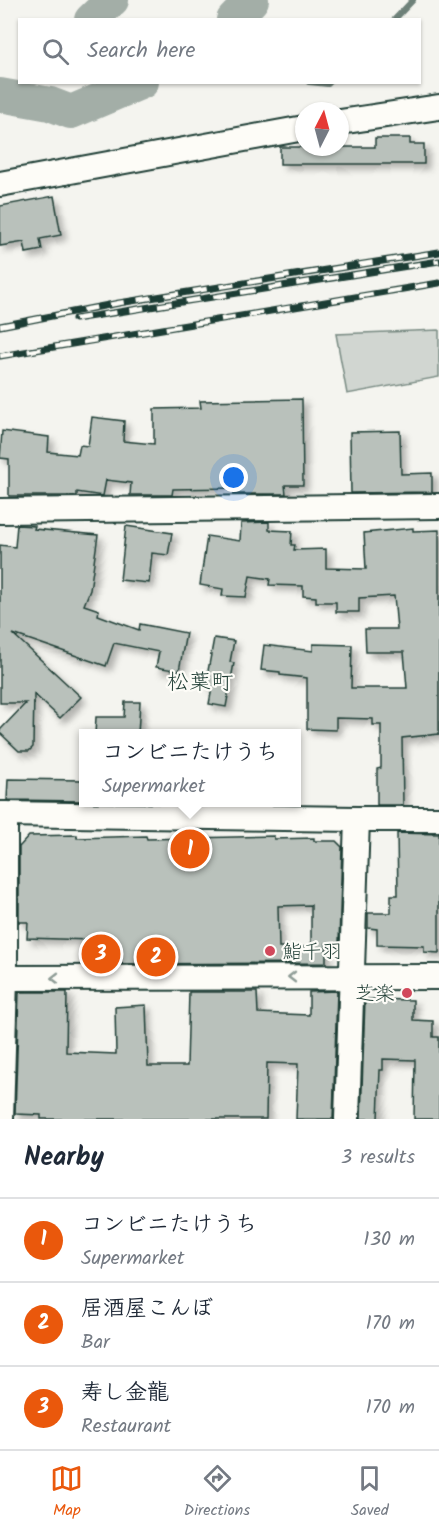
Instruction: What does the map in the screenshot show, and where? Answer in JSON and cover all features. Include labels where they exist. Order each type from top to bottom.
[{"type":"street","points":[[349,121],[439,107]]},
{"type":"street","points":[[0,184],[295,130]]},
{"type":"street","points":[[0,511],[439,506]]},
{"type":"street","points":[[1,1119],[3,814],[439,819]]},
{"type":"street","points":[[347,1119],[357,819]]},
{"type":"street","points":[[2,978],[439,977]]},
{"type":"shaded area","points":[[439,330],[439,377],[347,394],[336,334]]},
{"type":"building","points":[[375,138],[410,138],[410,144],[424,144],[424,164],[280,164],[280,147],[295,147],[295,156],[349,156],[349,147],[375,147]]},
{"type":"building","points":[[54,196],[61,235],[40,239],[42,250],[26,253],[24,242],[0,246],[0,206]]},
{"type":"building","points":[[302,399],[303,485],[285,485],[286,494],[234,494],[233,488],[173,489],[172,495],[130,495],[131,483],[106,480],[103,496],[77,492],[77,496],[9,496],[9,459],[0,458],[2,431],[49,437],[48,452],[78,455],[80,445],[88,446],[92,417],[124,421],[123,441],[154,444],[154,409],[201,408],[200,401]]},
{"type":"building","points":[[400,431],[401,474],[432,473],[432,492],[351,493],[350,432]]},
{"type":"building","points":[[269,522],[269,530],[292,531],[291,545],[295,545],[294,550],[326,549],[326,568],[366,569],[364,533],[413,528],[413,531],[439,530],[439,734],[402,738],[403,805],[377,805],[377,769],[381,768],[381,725],[373,725],[373,719],[336,718],[336,730],[307,729],[307,678],[261,670],[264,645],[313,651],[313,644],[352,645],[351,688],[407,688],[404,652],[366,652],[365,629],[397,629],[394,596],[359,598],[359,612],[336,612],[336,602],[316,602],[316,597],[303,596],[303,586],[269,585],[270,579],[250,576],[246,597],[222,596],[223,589],[200,585],[207,536],[240,541],[241,523]]},
{"type":"building","points":[[17,525],[35,526],[34,529],[98,535],[90,590],[84,605],[99,610],[98,615],[139,630],[140,624],[186,633],[179,671],[156,667],[159,652],[114,643],[106,666],[13,634],[81,697],[60,718],[34,694],[33,747],[29,751],[19,751],[0,733],[0,730],[26,703],[0,703],[0,545],[15,547]]},
{"type":"building","points":[[126,526],[172,533],[168,555],[152,553],[149,583],[120,580]]},
{"type":"building","points":[[214,638],[234,641],[230,662],[234,663],[226,707],[209,704],[212,688],[205,687]]},
{"type":"building","points":[[125,702],[140,702],[138,729],[95,729],[96,717],[124,717]]},
{"type":"building","points":[[8,779],[79,780],[79,801],[7,800]]},
{"type":"building","points":[[397,833],[439,834],[439,953],[424,952],[424,946],[377,945],[377,929],[368,928],[368,913],[391,913],[391,895],[398,895]]},
{"type":"building","points":[[77,835],[77,838],[146,836],[147,839],[274,836],[274,839],[314,838],[314,841],[336,841],[342,847],[339,943],[326,943],[326,963],[91,964],[91,940],[27,938],[28,922],[19,922],[19,847],[29,836]],"holes":[[[311,905],[311,947],[279,947],[278,906]]]},
{"type":"building","points":[[337,991],[333,1119],[296,1119],[298,1064],[267,1063],[266,1119],[41,1119],[41,1115],[15,1114],[19,992],[67,992],[66,1052],[116,1054],[115,1007],[146,1005],[148,1066],[187,1066],[189,992],[257,992],[258,1013],[309,1015],[309,992]]},
{"type":"building","points":[[365,999],[413,1000],[413,1020],[433,1021],[433,1037],[439,1037],[439,1119],[414,1119],[415,1060],[383,1059],[383,1070],[380,1070],[378,1119],[361,1119]]},
{"type":"waterway","points":[[93,18],[112,0]]},
{"type":"waterway","points":[[235,18],[252,0]]},
{"type":"waterway","points":[[396,18],[413,0]]},
{"type":"waterway","points":[[0,95],[50,104],[71,112],[137,84]]},
{"type":"railway","points":[[0,326],[119,303],[439,252]]},
{"type":"railway","points":[[75,319],[439,261]]},
{"type":"railway","points":[[0,356],[439,283]]},
{"type":"place","name":"コンビニたけうち","points":[[190,849]]},
{"type":"place","name":"鮨千羽","points":[[270,951]]},
{"type":"place","name":"寿し金龍","points":[[101,954]]},
{"type":"place","name":"居酒屋こんぼ","points":[[156,957]]},
{"type":"place","name":"芝楽","points":[[407,993]]},
{"type":"district","name":"松葉町","points":[[200,681]]}]
